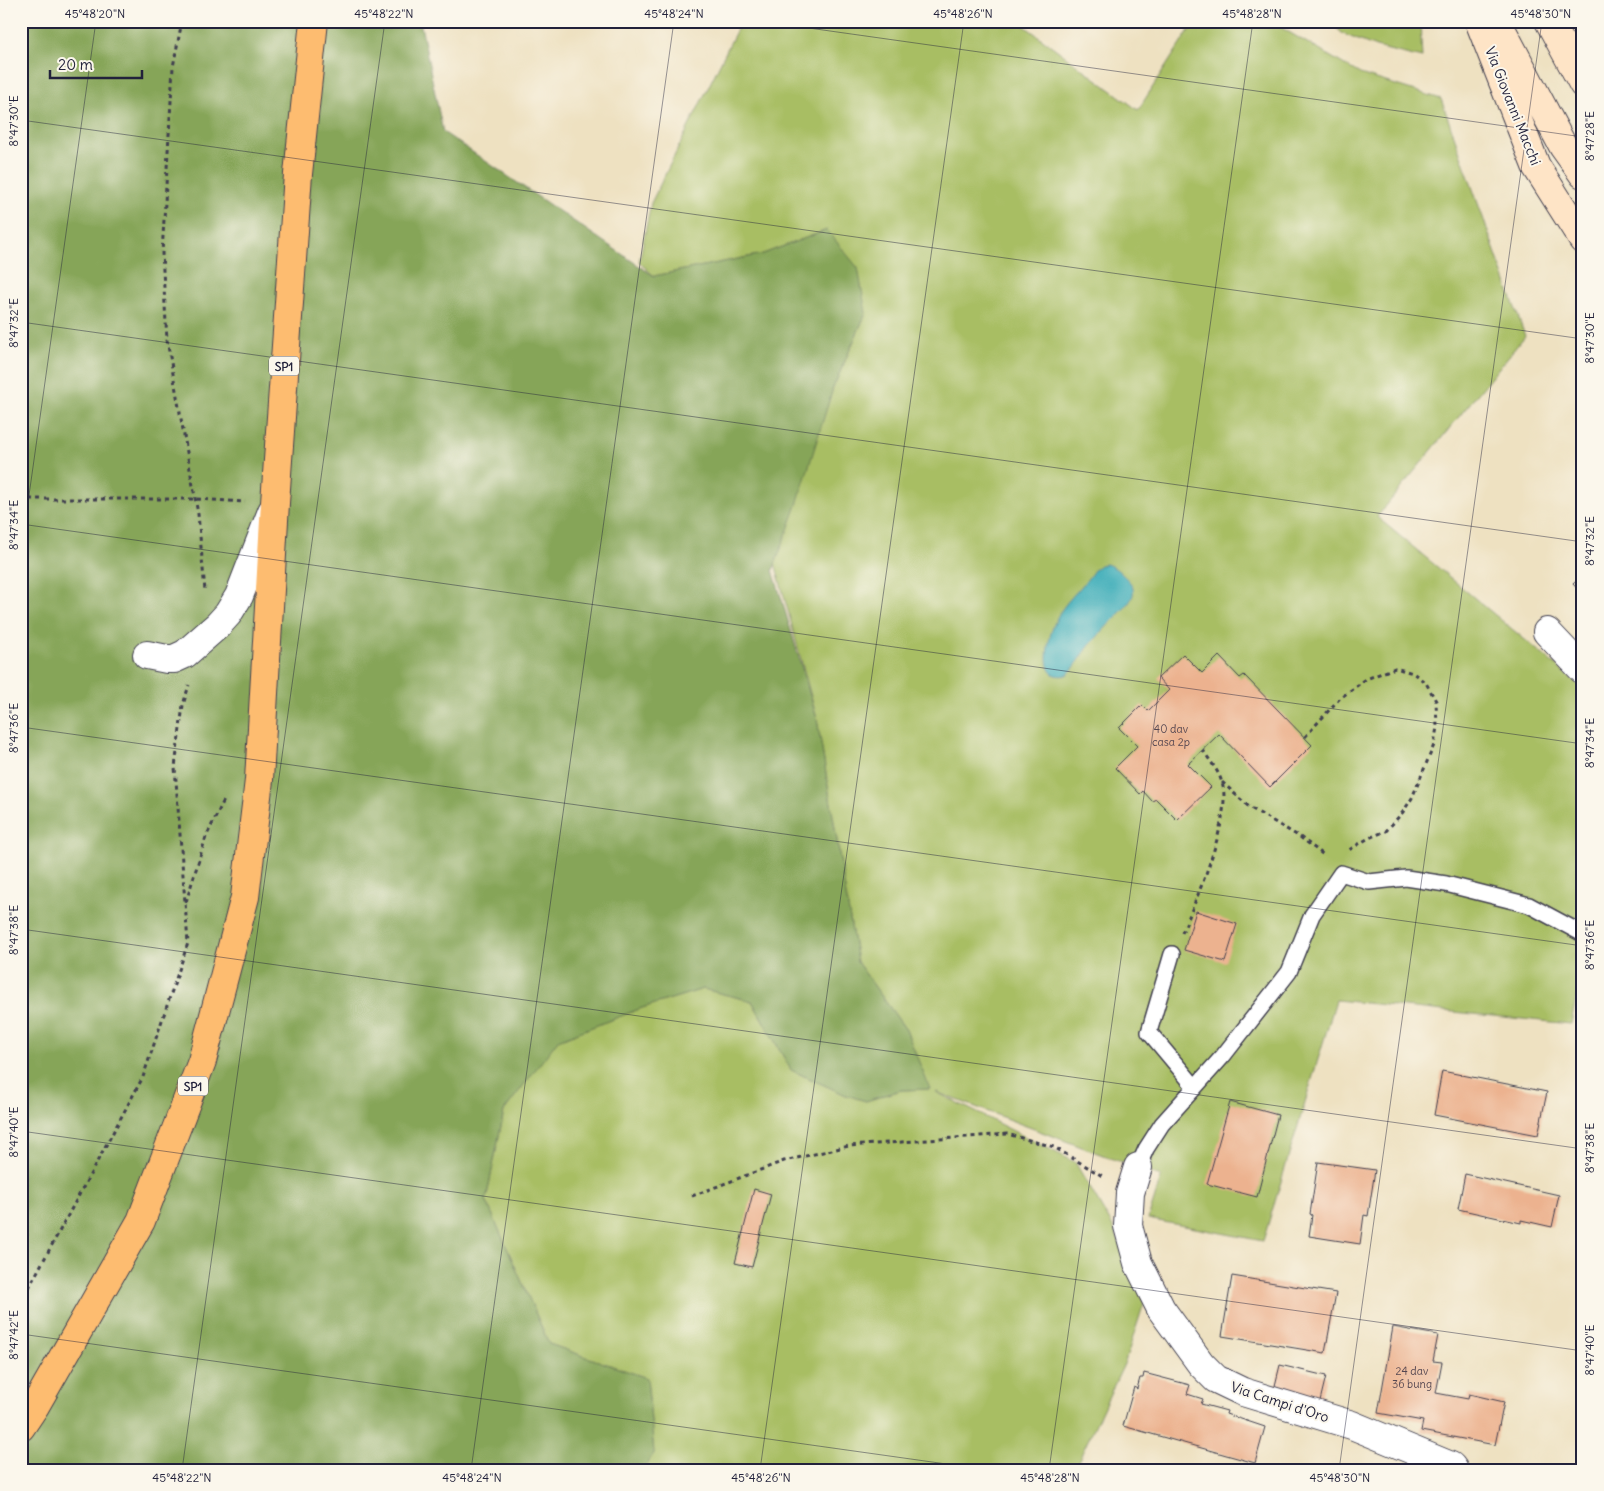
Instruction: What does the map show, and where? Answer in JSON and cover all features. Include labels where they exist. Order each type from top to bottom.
[{"type":"main road","name":"SP1","points":[[21,1427],[35,1406],[141,1221],[202,1061],[245,896],[259,780],[275,503],[298,174],[314,21]]},
{"type":"street","name":"Via Giovanni Macchi","points":[[1479,21],[1536,166],[1583,240]]},
{"type":"street","name":"Via Giovanni Macchi","points":[[1497,21],[1562,146],[1583,174]]},
{"type":"street","points":[[1548,21],[1583,84]]},
{"type":"street","points":[[147,655],[174,659],[185,654],[218,626],[239,596],[275,503]]},
{"type":"street","points":[[1547,632],[1583,670]]},
{"type":"street","name":"Via Campi d'Oro","points":[[1138,1166],[1130,1193],[1128,1226],[1138,1263],[1161,1309],[1201,1364],[1216,1379],[1243,1392],[1352,1425],[1451,1466],[1454,1470]]},
{"type":"lane","points":[[1138,1166],[1162,1124],[1223,1056],[1289,972],[1312,915],[1340,874],[1370,882],[1406,878],[1446,884],[1529,906],[1583,934]]},
{"type":"lane","points":[[1172,954],[1149,1032],[1196,1087]]},
{"type":"path","points":[[21,499],[195,499],[275,503]]},
{"type":"path","points":[[1305,737],[1339,699],[1366,679],[1395,668],[1414,673],[1426,683],[1436,701],[1437,727],[1434,744],[1412,798],[1403,812],[1386,831],[1342,853],[1340,874]]},
{"type":"path","points":[[1203,750],[1222,782],[1249,807],[1323,853],[1340,874]]},
{"type":"path","points":[[1172,954],[1197,898],[1222,821],[1224,796],[1222,782]]},
{"type":"path","points":[[185,905],[206,837]]},
{"type":"path","points":[[692,1196],[784,1161],[849,1146],[1007,1134],[1054,1147],[1130,1193]]},
{"type":"green space","points":[[21,21],[420,21],[443,132],[654,276],[763,254],[827,230],[858,268],[866,313],[833,388],[796,508],[773,570],[817,719],[857,962],[906,1030],[930,1089],[901,1090],[866,1101],[846,1095],[791,1070],[752,1001],[703,989],[642,1008],[558,1040],[504,1111],[486,1200],[549,1344],[647,1378],[654,1453],[643,1470],[21,1470]]},
{"type":"green space","points":[[741,21],[1018,21],[1138,110],[1195,21],[1270,21],[1360,74],[1441,99],[1525,336],[1377,517],[1583,688],[1583,964],[1571,1024],[1336,1000],[1263,1241],[1148,1219],[1161,1177],[936,1092],[1075,1162],[1114,1229],[1144,1303],[1125,1362],[1074,1470],[643,1470],[654,1453],[647,1378],[549,1344],[486,1200],[504,1111],[557,1040],[642,1008],[703,989],[752,1001],[791,1070],[846,1095],[866,1101],[901,1090],[929,1089],[906,1030],[857,962],[817,719],[775,563],[833,388],[866,313],[827,230],[763,254],[654,276],[639,262],[651,203]]},
{"type":"green space","points":[[1329,21],[1420,21],[1422,58],[1376,47],[1343,34]]},
{"type":"water","points":[[1106,564],[1117,569],[1130,583],[1133,588],[1132,598],[1090,645],[1069,673],[1064,676],[1055,675],[1050,671],[1047,658],[1049,642],[1055,622],[1063,608],[1094,570],[1100,565]]},
{"type":"building","points":[[1583,575],[1583,595],[1573,584]]},
{"type":"building","points":[[1183,654],[1202,673],[1219,656],[1240,678],[1244,675],[1312,745],[1270,787],[1219,734],[1188,764],[1211,787],[1177,820],[1156,799],[1152,801],[1143,791],[1140,794],[1115,768],[1137,746],[1119,728],[1142,705],[1148,711],[1169,690],[1158,678]]},
{"type":"building","points":[[1196,911],[1237,924],[1225,962],[1184,950]]},
{"type":"building","points":[[1442,1071],[1547,1092],[1538,1135],[1434,1115]]},
{"type":"building","points":[[1230,1102],[1278,1115],[1257,1197],[1207,1184]]},
{"type":"building","points":[[1318,1162],[1375,1170],[1368,1216],[1364,1215],[1360,1244],[1309,1236],[1312,1215],[1310,1214]]},
{"type":"building","points":[[1465,1174],[1559,1195],[1552,1227],[1521,1220],[1521,1223],[1458,1209]]},
{"type":"building","points":[[754,1189],[771,1194],[752,1267],[735,1263]]},
{"type":"building","points":[[1232,1276],[1336,1293],[1325,1353],[1222,1336]]},
{"type":"building","points":[[1393,1327],[1438,1335],[1433,1361],[1442,1362],[1436,1393],[1468,1399],[1469,1394],[1504,1402],[1495,1445],[1421,1431],[1423,1421],[1378,1413]]},
{"type":"building","points":[[1280,1365],[1326,1376],[1320,1401],[1274,1390]]},
{"type":"building","points":[[1144,1373],[1190,1385],[1187,1394],[1203,1399],[1201,1404],[1227,1411],[1226,1414],[1265,1427],[1255,1463],[1123,1426],[1134,1387],[1137,1389],[1140,1378],[1143,1378]]}]
